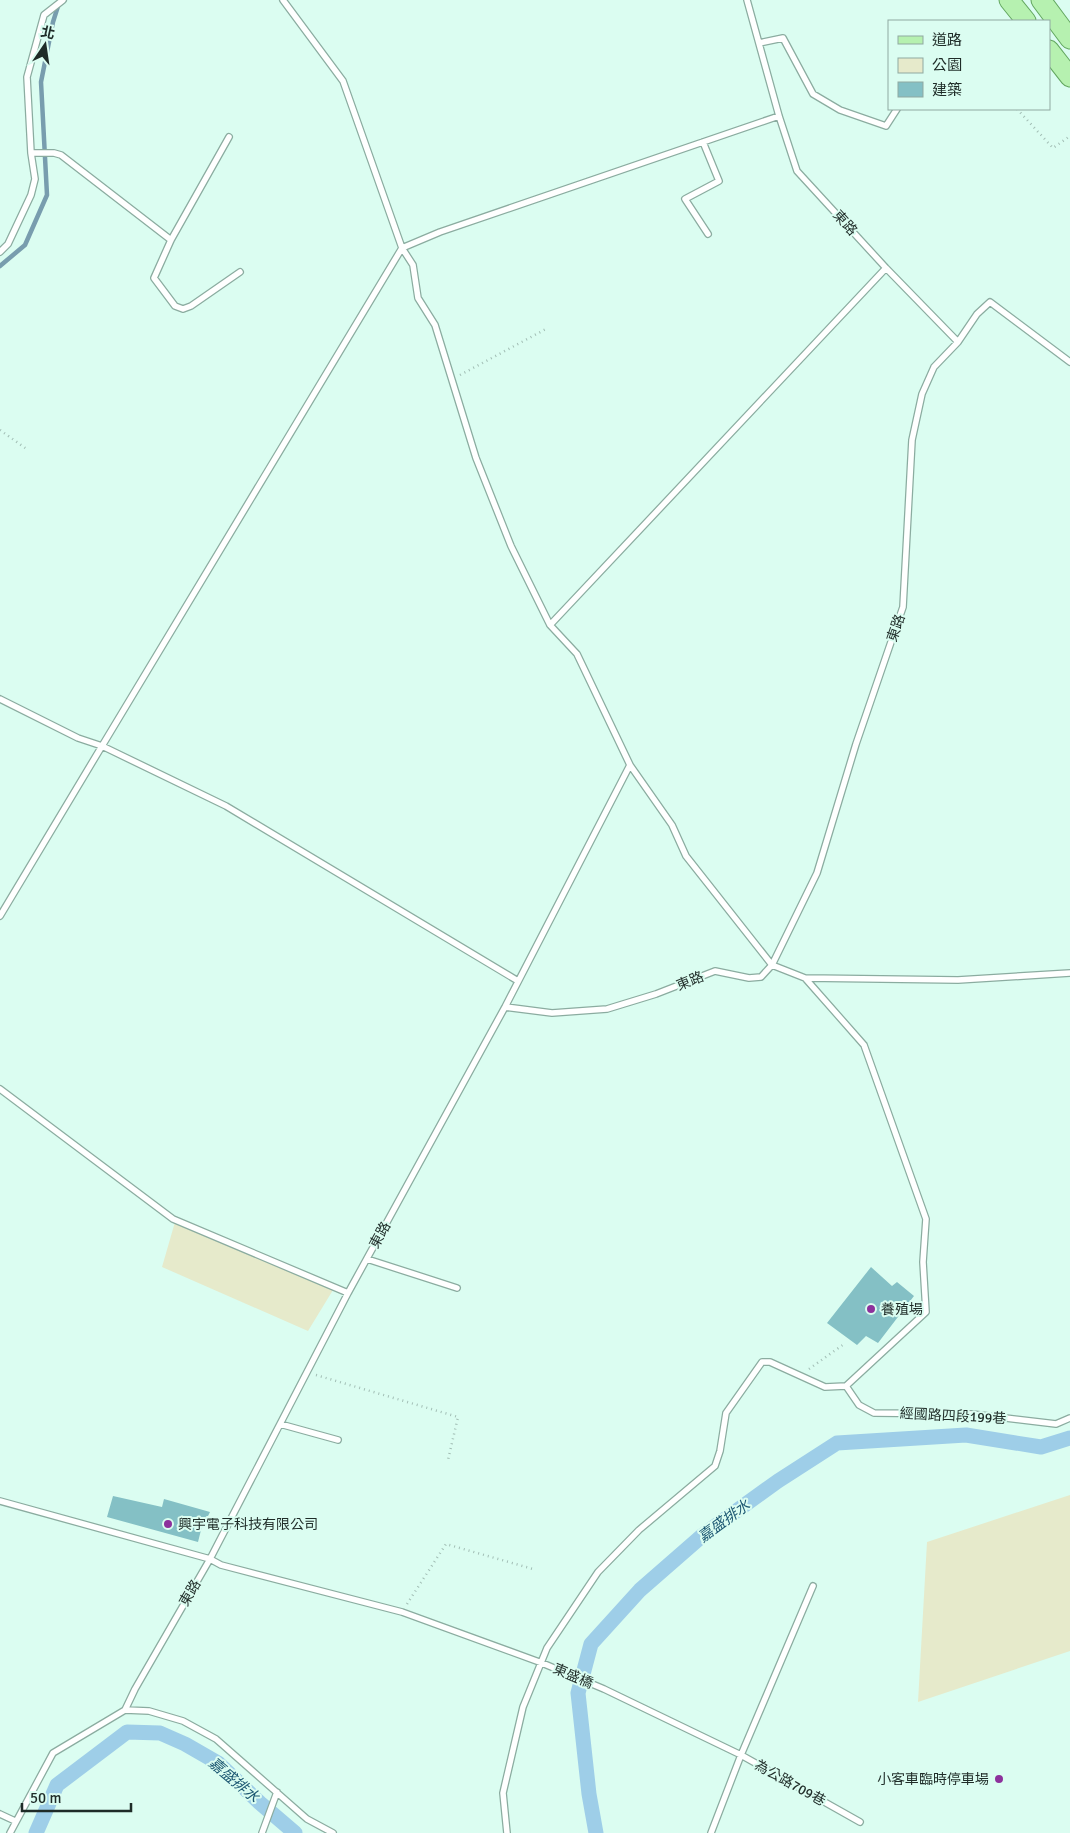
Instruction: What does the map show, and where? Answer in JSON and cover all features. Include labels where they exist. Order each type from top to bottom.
[{"type":"main road","points":[[1009,0],[1025,20]]},
{"type":"main road","points":[[1041,0],[1070,39]]},
{"type":"main road","points":[[1050,51],[1070,77]]},
{"type":"lane","points":[[0,252],[8,244],[31,195],[35,179],[31,153],[28,77],[44,15],[63,0]]},
{"type":"lane","points":[[283,0],[343,81],[402,248],[413,265],[418,298],[435,325],[476,458],[511,546],[550,625],[577,654],[630,765],[672,825],[686,856],[772,965],[805,978],[958,980],[1070,973]]},
{"type":"lane","name":"東路","points":[[125,1710],[135,1689],[210,1559],[348,1293],[505,1007],[552,1013],[607,1010],[656,994],[715,971],[749,978],[761,977],[772,965],[817,873],[856,744],[903,607],[912,440],[922,394],[934,367],[958,342],[886,268],[797,171],[779,116],[747,0]]},
{"type":"lane","points":[[759,43],[783,38],[813,94],[840,110],[886,126],[896,110]]},
{"type":"lane","points":[[0,916],[402,248],[440,232],[779,116]]},
{"type":"lane","points":[[229,137],[172,240],[154,278],[174,306],[183,309],[191,306],[240,272]]},
{"type":"lane","points":[[703,142],[718,181],[685,199],[708,234]]},
{"type":"lane","points":[[31,153],[54,153],[61,155],[172,240]]},
{"type":"lane","points":[[550,625],[886,268]]},
{"type":"lane","points":[[958,342],[977,314],[990,302],[1070,362]]},
{"type":"lane","points":[[0,699],[78,738],[102,746],[226,806],[518,981]]},
{"type":"lane","points":[[505,1007],[630,765]]},
{"type":"lane","points":[[507,1833],[503,1793],[523,1707],[547,1648],[598,1572],[639,1530],[716,1466],[726,1412],[762,1362],[770,1362],[825,1387],[846,1386],[926,1312],[924,1262],[926,1219],[864,1045],[805,978]]},
{"type":"lane","points":[[0,1089],[173,1219],[348,1293]]},
{"type":"lane","points":[[367,1259],[457,1288]]},
{"type":"lane","name":"經國路四段199巷","points":[[846,1386],[859,1405],[874,1413],[972,1414],[1056,1424],[1070,1418]]},
{"type":"lane","points":[[280,1424],[338,1440]]},
{"type":"lane","name":"東盛橋","points":[[0,1501],[210,1559],[221,1565],[402,1612],[542,1663],[742,1755]]},
{"type":"lane","points":[[742,1755],[813,1586]]},
{"type":"lane","points":[[10,1833],[53,1753],[125,1710],[149,1711],[174,1719],[216,1739],[307,1819],[333,1833]]},
{"type":"lane","name":"為公路709巷","points":[[711,1833],[742,1755],[860,1822]]},
{"type":"lane","points":[[262,1833],[277,1792]]},
{"type":"lane","points":[[0,1814],[15,1821]]},
{"type":"path","points":[[1018,110],[1053,148],[1070,136]]},
{"type":"path","points":[[452,380],[546,329]]},
{"type":"path","points":[[0,430],[28,450]]},
{"type":"path","points":[[802,1375],[844,1344]]},
{"type":"path","points":[[307,1372],[458,1417],[448,1460]]},
{"type":"path","points":[[402,1612],[446,1544],[534,1569]]},
{"type":"green space","points":[[175,1222],[333,1290],[308,1331],[162,1267]]},
{"type":"green space","points":[[1070,1495],[1070,1651],[918,1702],[927,1542]]},
{"type":"building","name":"養殖場","points":[[871,1267],[892,1286],[897,1282],[914,1296],[878,1343],[866,1336],[857,1345],[827,1323]]},
{"type":"building","name":"興宇電子科技有限公司","points":[[113,1496],[162,1507],[164,1499],[210,1512],[201,1530],[198,1542],[107,1517]]},
{"type":"waterway","points":[[0,266],[25,245],[47,195],[41,82],[53,22],[59,3]]},
{"type":"waterway","name":"嘉盛排水","points":[[596,1833],[589,1794],[578,1693],[591,1644],[640,1590],[703,1535],[778,1481],[837,1443],[966,1435],[1041,1447],[1070,1438]]},
{"type":"waterway","name":"嘉盛排水","points":[[36,1833],[57,1785],[127,1732],[160,1733],[185,1744],[218,1763],[295,1833]]},
{"type":"place","name":"養殖場","points":[[871,1309]]},
{"type":"place","name":"興宇電子科技有限公司","points":[[168,1524]]},
{"type":"place","name":"小客車臨時停車場","points":[[999,1779]]}]
